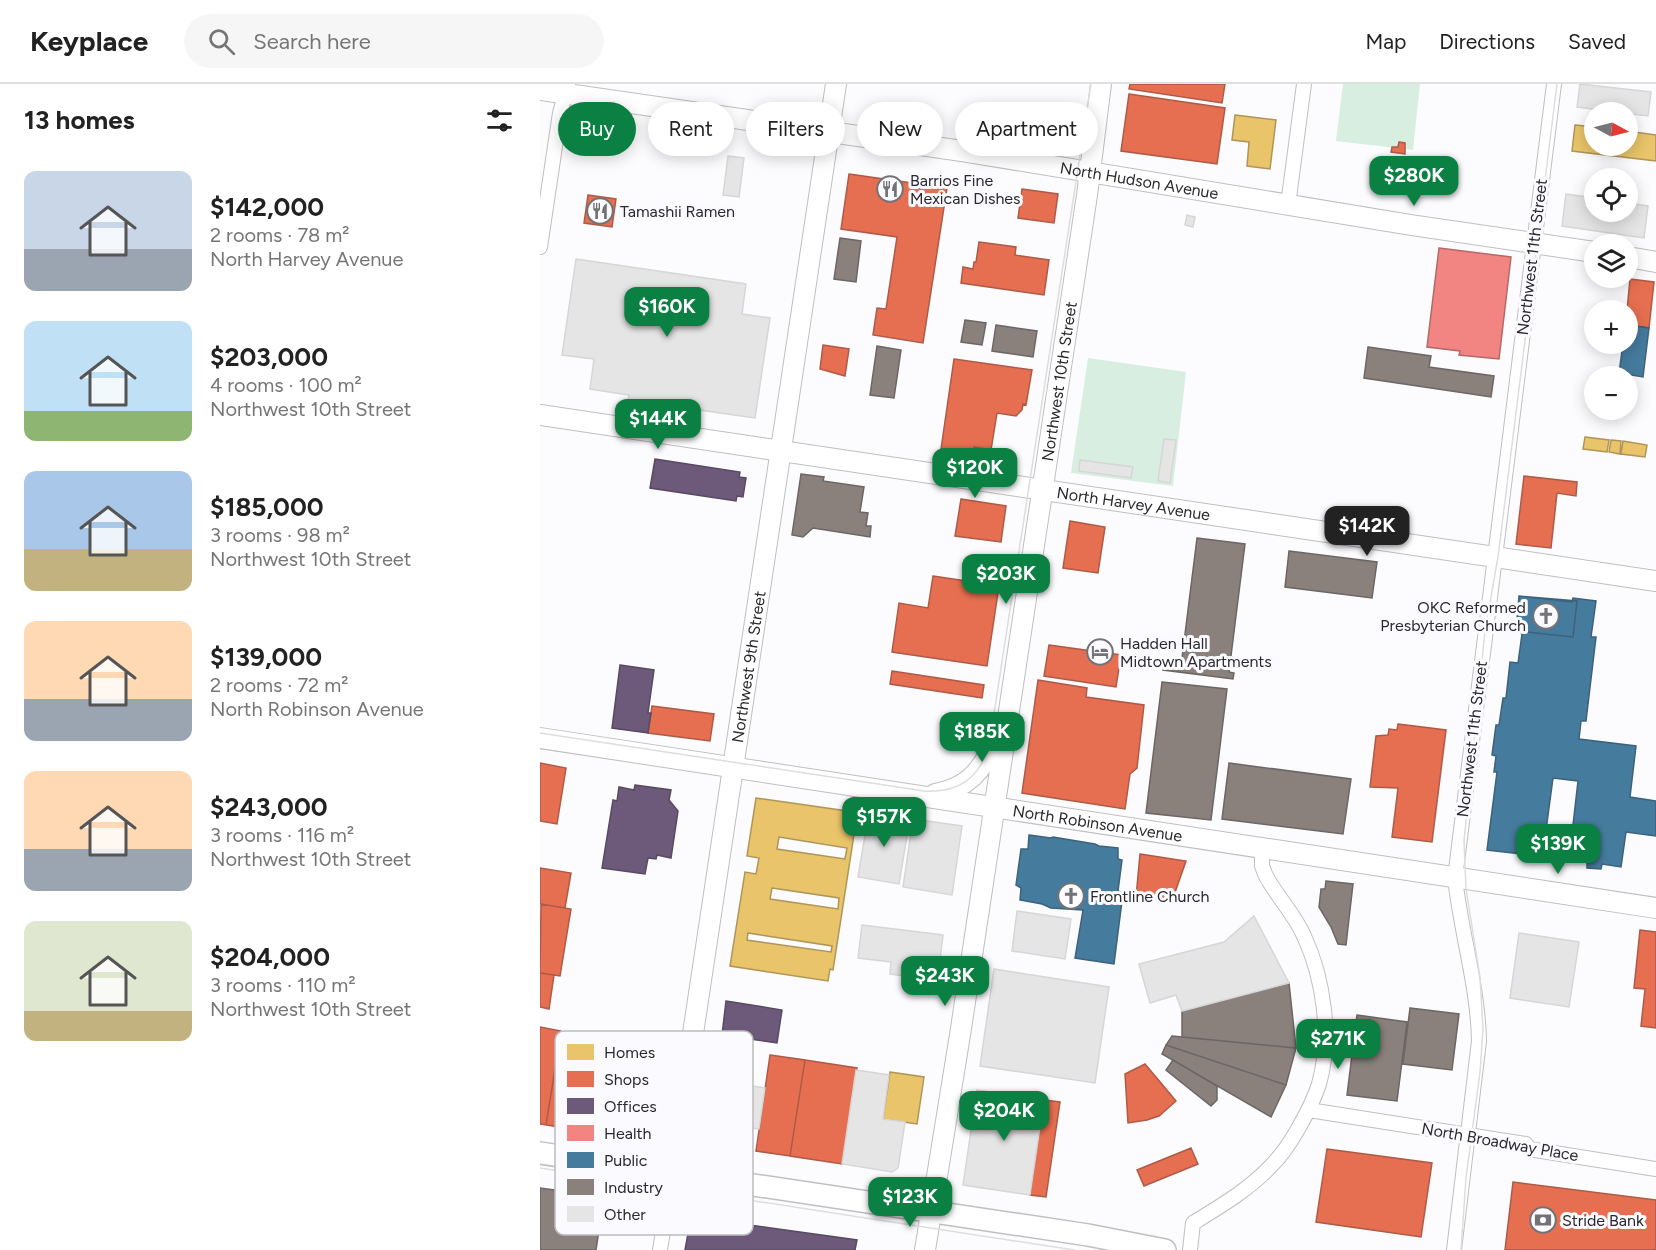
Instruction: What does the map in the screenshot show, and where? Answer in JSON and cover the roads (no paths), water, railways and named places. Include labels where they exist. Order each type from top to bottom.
[{"type":"main road","points":[[540,1153],[555,1155]]},
{"type":"main road","points":[[753,1186],[1088,1235],[1165,1250]]},
{"type":"street","name":"Northwest 9th Street","points":[[833,102],[836,84]]},
{"type":"street","name":"Northwest 10th Street","points":[[926,1250],[1090,174],[1101,84]]},
{"type":"street","points":[[1288,205],[1304,84]]},
{"type":"street","name":"Northwest 11th Street","points":[[1454,1250],[1476,1072],[1479,1013],[1455,878],[1554,84]]},
{"type":"street","name":"North Hudson Avenue","points":[[540,90],[567,88],[746,117]]},
{"type":"street","points":[[540,247],[560,113],[567,88]]},
{"type":"street","name":"North Hudson Avenue","points":[[845,134],[1584,250]]},
{"type":"street","name":"Northwest 9th Street","points":[[693,1031],[825,156]]},
{"type":"street","points":[[1638,259],[1656,262]]},
{"type":"street","name":"North Harvey Avenue","points":[[540,415],[1656,581]]},
{"type":"street","points":[[922,796],[948,792],[969,782],[983,765],[1007,724]]},
{"type":"street","name":"North Robinson Avenue","points":[[540,738],[1656,908]]},
{"type":"street","points":[[1190,1250],[1193,1223],[1239,1194],[1271,1166],[1285,1150],[1309,1110],[1323,1065],[1322,998],[1312,957],[1305,937],[1264,874],[1262,848]]},
{"type":"street","name":"North Broadway Place","points":[[1309,1110],[1526,1144],[1529,1149],[1656,1169]]},
{"type":"street","name":"Northwest 9th Street","points":[[660,1250],[662,1235]]},
{"type":"tram line","points":[[540,733],[924,791],[957,786],[966,782],[973,775],[985,757],[989,746],[1091,84]]},
{"type":"tram line","points":[[1461,1250],[1466,1178],[1480,1072],[1483,1029],[1480,977],[1466,889],[1464,841],[1485,631],[1498,557],[1557,84]]},
{"type":"tram line","points":[[540,1168],[555,1170]]},
{"type":"tram line","points":[[753,1201],[1074,1250]]},
{"type":"place","name":"Barrios Fine Mexican Dishes","points":[[890,189]]},
{"type":"place","name":"Tamashii Ramen","points":[[600,211]]},
{"type":"place","name":"OKC Reformed Presbyterian Church","points":[[1546,616]]},
{"type":"place","name":"Hadden Hall Midtown Apartments","points":[[1100,652]]},
{"type":"place","name":"Frontline Church","points":[[1071,896]]},
{"type":"place","name":"Stride Bank","points":[[1543,1220]]}]
